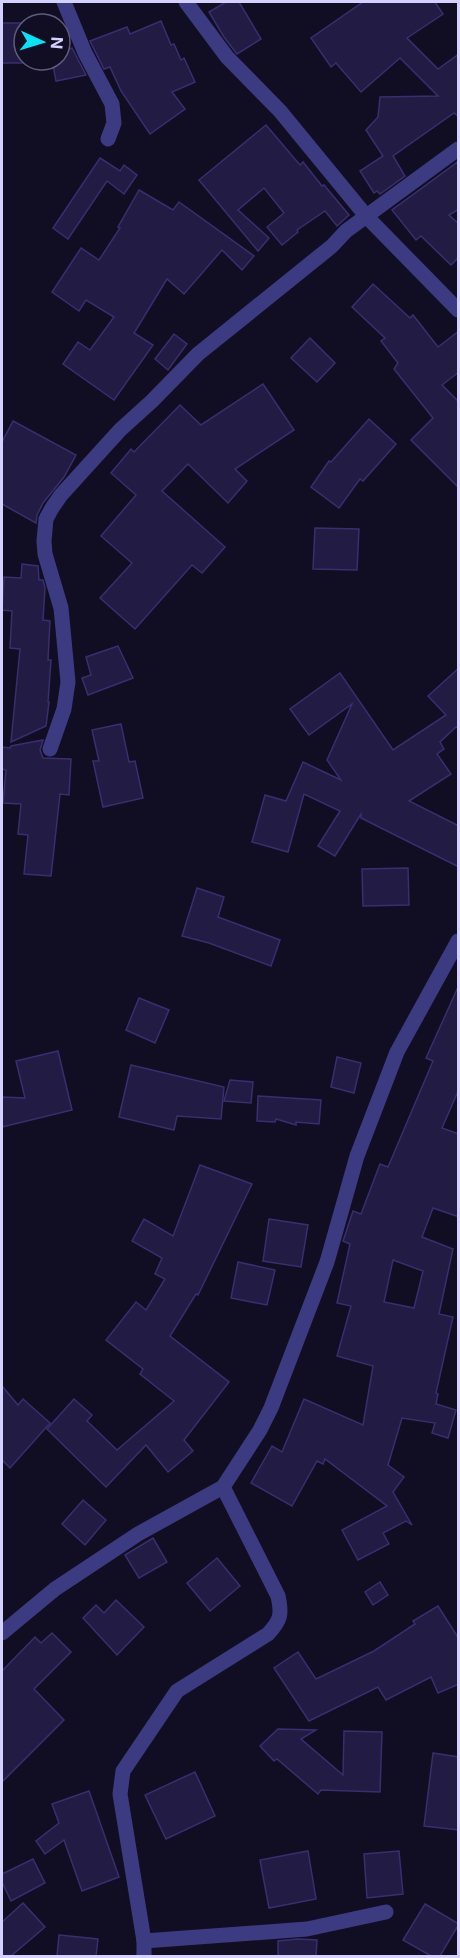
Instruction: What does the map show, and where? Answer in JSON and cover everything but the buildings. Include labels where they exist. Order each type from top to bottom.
[{"type":"street","points":[[64,2],[85,53],[112,104],[114,123],[108,139]]},
{"type":"street","points":[[186,2],[227,57],[280,111],[367,217],[459,310]]},
{"type":"street","points":[[50,749],[64,708],[68,682],[61,608],[45,554],[46,519],[52,508],[120,430],[198,354],[332,246],[346,231],[459,149]]},
{"type":"street","points":[[2,1633],[55,1589],[138,1533],[223,1487],[260,1430],[271,1408],[327,1262],[357,1156],[397,1052],[459,941]]},
{"type":"street","points":[[144,1956],[144,1941],[120,1794],[123,1771],[177,1692],[268,1634],[279,1623],[278,1596],[223,1487]]},
{"type":"street","points":[[144,1941],[307,1929],[386,1912]]}]
